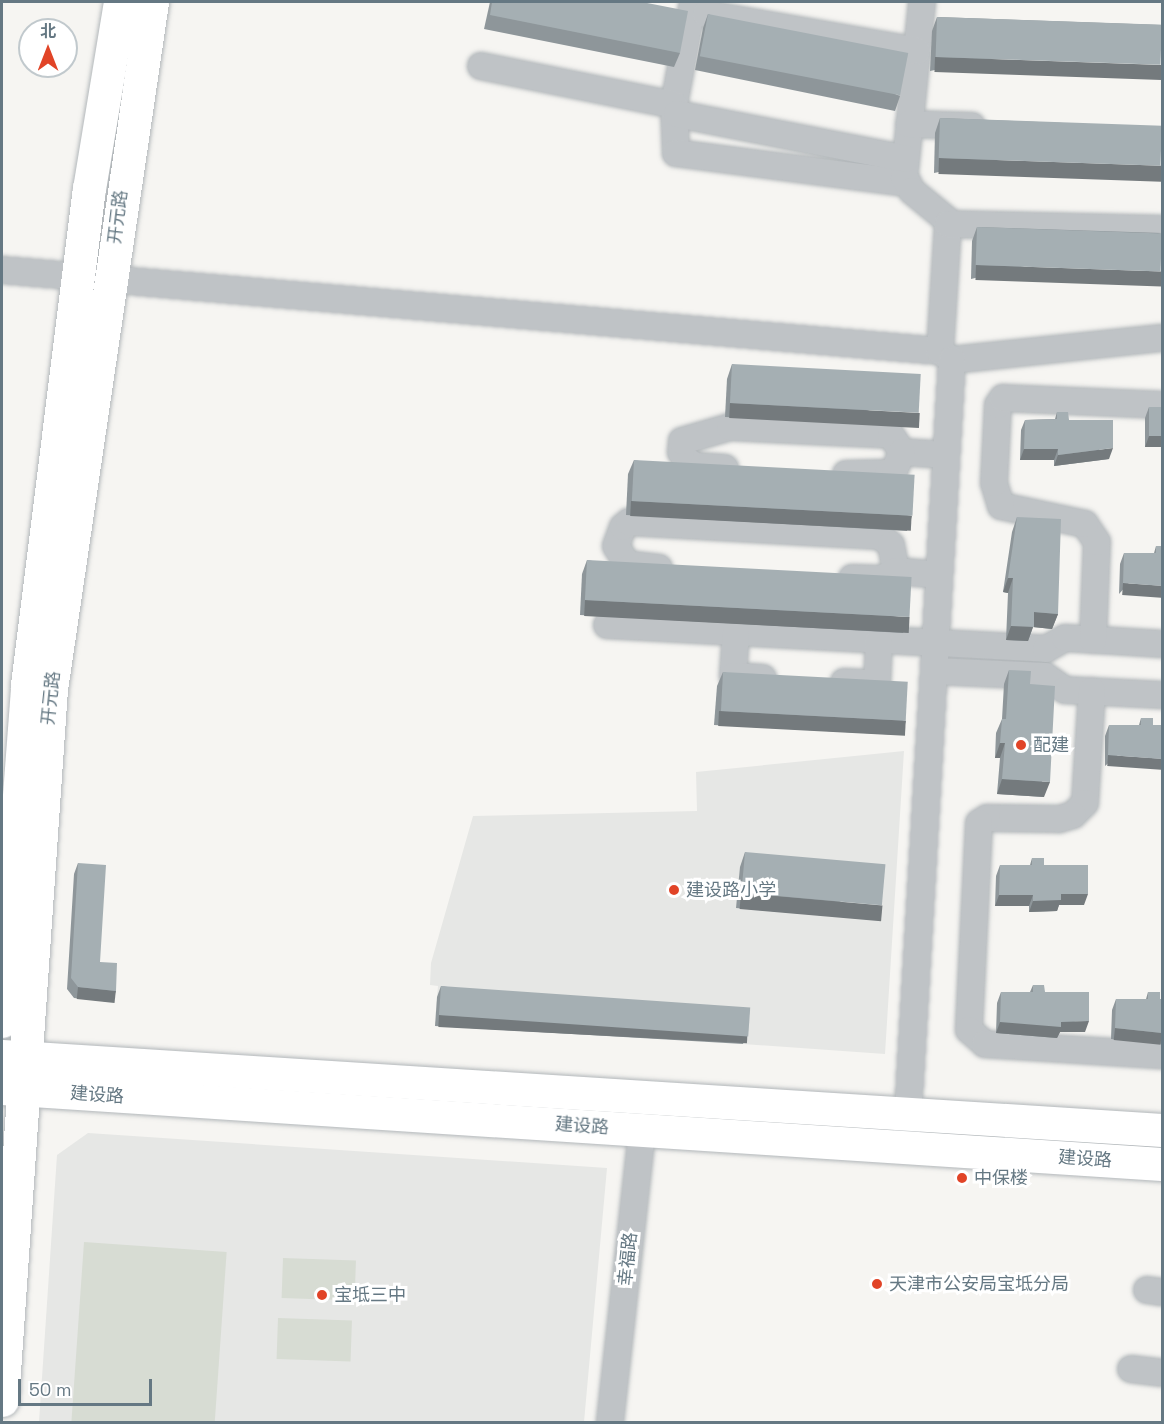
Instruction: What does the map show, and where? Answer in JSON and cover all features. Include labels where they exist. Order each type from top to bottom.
[{"type":"main road","name":"开元路","points":[[2,1021],[27,685],[78,277],[120,2]]},
{"type":"main road","name":"开元路","points":[[2,1400],[13,1057],[51,689],[152,2]]},
{"type":"main road","name":"建设路","points":[[13,1057],[1162,1130]]},
{"type":"main road","name":"建设路","points":[[12,1089],[1162,1164]]},
{"type":"street","points":[[907,171],[676,153],[676,109],[684,7],[917,51]]},
{"type":"street","points":[[907,171],[909,124],[917,51],[929,13]]},
{"type":"street","points":[[481,66],[676,109],[907,171],[952,224]]},
{"type":"street","points":[[909,124],[1001,127]]},
{"type":"street","points":[[906,1146],[946,455],[948,224],[1162,229]]},
{"type":"street","points":[[2,270],[946,356],[1162,338]]},
{"type":"street","points":[[1093,640],[1097,542],[1085,524],[1001,506],[994,483],[998,405],[1003,398],[1162,405]]},
{"type":"street","points":[[753,469],[696,466],[681,452],[682,441],[730,427],[891,435],[902,452]]},
{"type":"street","points":[[902,452],[946,455]]},
{"type":"street","points":[[822,472],[888,473],[895,469],[902,452]]},
{"type":"street","points":[[686,569],[627,564],[616,546],[623,527],[629,522],[880,536],[891,545],[896,571]]},
{"type":"street","points":[[824,576],[881,579],[896,571],[939,575]]},
{"type":"street","points":[[607,625],[1046,649],[1065,638],[1162,644]]},
{"type":"street","points":[[736,632],[733,676],[788,679]]},
{"type":"street","points":[[821,681],[877,684],[879,640]]},
{"type":"street","points":[[1045,676],[1046,649]]},
{"type":"street","points":[[934,671],[1045,676],[1065,690],[1162,695]]},
{"type":"street","points":[[1092,691],[1084,803],[1073,815],[1059,819],[987,818],[979,823],[969,1030],[985,1044],[1162,1055]]},
{"type":"street","name":"幸福路","points":[[610,1422],[645,1096]]},
{"type":"street","points":[[1131,1369],[1162,1372]]},
{"type":"shaded area","name":"建设路小学","points":[[904,751],[885,1054],[743,1044],[437,997],[438,986],[430,985],[431,963],[473,816],[697,811],[696,772]]},
{"type":"shaded area","name":"宝坻三中","points":[[88,1133],[607,1168],[584,1422],[39,1422],[57,1155]]},
{"type":"shaded area","points":[[84,1242],[227,1252],[215,1422],[71,1422]]},
{"type":"shaded area","points":[[283,1258],[356,1261],[355,1301],[282,1298]]},
{"type":"shaded area","points":[[278,1318],[352,1321],[351,1362],[277,1359]]},
{"type":"building","points":[[492,2],[642,2],[688,11],[680,53],[490,15]]},
{"type":"building","points":[[708,14],[908,53],[900,95],[700,56]]},
{"type":"building","points":[[937,17],[1162,25],[1160,65],[936,57]]},
{"type":"building","points":[[940,118],[1162,126],[1160,166],[939,158]]},
{"type":"building","points":[[977,227],[1162,233],[1161,271],[976,265]]},
{"type":"building","points":[[732,364],[921,374],[919,413],[730,403]]},
{"type":"building","points":[[1149,407],[1162,407],[1162,436],[1149,436]]},
{"type":"building","points":[[1057,412],[1068,412],[1069,420],[1113,420],[1113,448],[1058,455],[1058,449],[1024,449],[1025,420],[1057,419]]},
{"type":"building","points":[[634,460],[915,475],[912,516],[632,501]]},
{"type":"building","points":[[1017,517],[1061,519],[1058,614],[1034,612],[1034,627],[1011,626],[1013,578],[1008,578]]},
{"type":"building","points":[[1156,546],[1162,546],[1162,586],[1123,583],[1124,553],[1156,553]]},
{"type":"building","points":[[587,560],[912,577],[909,617],[585,600]]},
{"type":"building","name":"配建","points":[[1009,670],[1031,671],[1030,684],[1055,686],[1050,782],[1002,779],[1005,743],[1000,743],[1002,719],[1006,719]]},
{"type":"building","points":[[723,672],[908,682],[906,721],[721,711]]},
{"type":"building","points":[[1141,718],[1153,718],[1153,725],[1162,725],[1162,759],[1108,755],[1109,725],[1141,725]]},
{"type":"building","points":[[745,852],[885,864],[882,905],[741,893]]},
{"type":"building","points":[[1032,858],[1044,858],[1044,865],[1088,865],[1088,894],[1061,894],[1061,900],[1033,901],[1033,895],[999,895],[1000,865],[1032,865]]},
{"type":"building","points":[[78,863],[106,865],[100,962],[117,963],[116,991],[78,987],[71,978]]},
{"type":"building","points":[[1033,985],[1044,985],[1045,992],[1089,992],[1089,1021],[1061,1022],[1061,1027],[1000,1022],[1001,992],[1033,992]]},
{"type":"building","points":[[441,986],[750,1008],[748,1037],[439,1015]]},
{"type":"building","points":[[1148,992],[1160,992],[1162,1033],[1115,1028],[1116,999],[1148,999]]},
{"type":"place","name":"配建","points":[[1021,745]]},
{"type":"place","name":"建设路小学","points":[[674,890]]},
{"type":"place","name":"中保楼","points":[[962,1178]]},
{"type":"place","name":"天津市公安局宝坻分局","points":[[877,1284]]},
{"type":"place","name":"宝坻三中","points":[[322,1295]]}]
